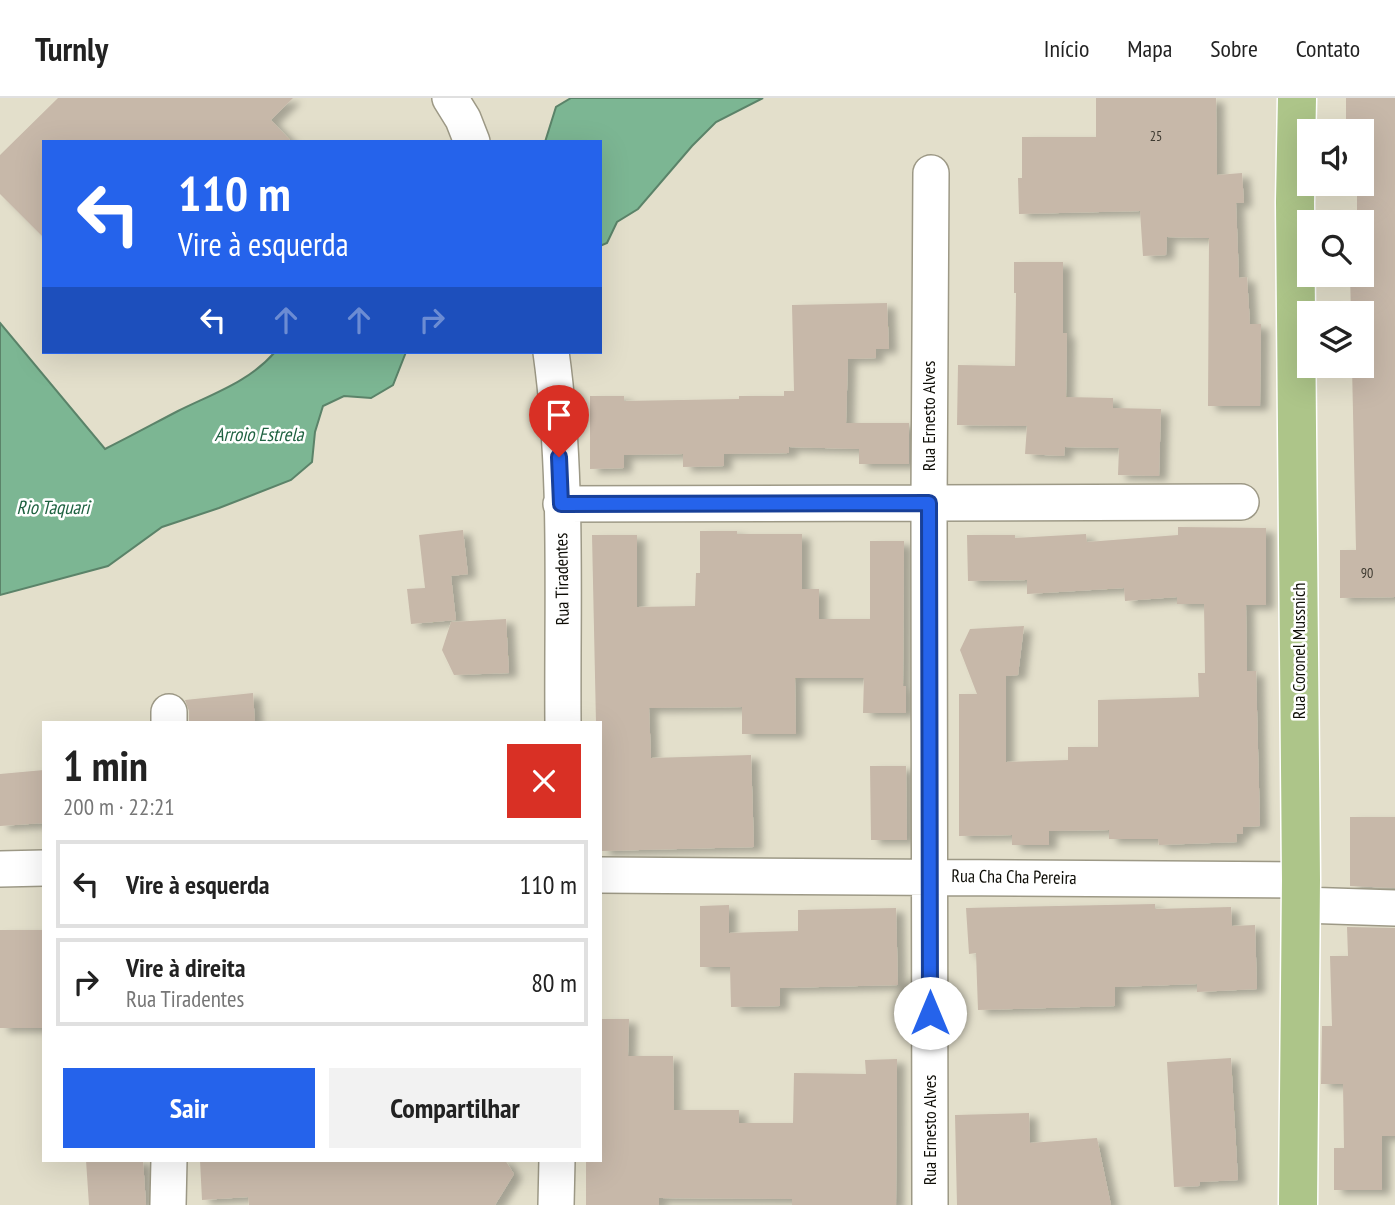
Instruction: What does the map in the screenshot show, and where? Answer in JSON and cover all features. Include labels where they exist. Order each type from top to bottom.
[{"type":"main road","name":"Rua Coronel Mussnich","points":[[1297,98],[1295,215],[1301,892],[1298,1205]]},
{"type":"street","name":"Rua Ernesto Alves","points":[[930,1205],[931,173]]},
{"type":"street","name":"Rua Tiradentes","points":[[551,354],[556,385],[561,504],[563,721]]},
{"type":"street","points":[[561,504],[1241,502]]},
{"type":"street","points":[[0,869],[42,868]]},
{"type":"street","name":"Rua Cha Cha Pereira","points":[[602,875],[931,876],[1301,892],[1395,908]]},
{"type":"street","points":[[168,1205],[169,1162]]},
{"type":"street","points":[[556,1205],[557,1162]]},
{"type":"water","points":[[571,98],[763,98],[716,122],[638,209],[617,222],[607,243],[602,245],[602,140],[546,140],[556,107]]},
{"type":"water","points":[[0,323],[105,449],[242,379],[273,354],[405,354],[393,385],[371,398],[344,396],[323,406],[315,432],[312,462],[291,480],[162,527],[108,566],[0,595]]},
{"type":"building","points":[[58,98],[293,98],[271,120],[290,140],[42,140],[42,236],[0,194],[0,155]]},
{"type":"building","points":[[1096,98],[1216,98],[1217,175],[1242,173],[1244,203],[1236,203],[1239,278],[1247,277],[1250,324],[1261,324],[1260,406],[1208,406],[1209,238],[1167,237],[1166,255],[1143,256],[1140,211],[1019,214],[1018,178],[1022,178],[1022,137],[1096,137]]},
{"type":"building","points":[[1346,98],[1395,98],[1395,597],[1340,598],[1340,550],[1356,550],[1352,378],[1374,378],[1374,301],[1351,301],[1350,287],[1374,287],[1374,210],[1357,210],[1357,196],[1374,196],[1374,119],[1346,119]]},
{"type":"building","points":[[1014,262],[1063,262],[1063,333],[1067,333],[1066,397],[1113,398],[1113,408],[1161,409],[1159,476],[1118,475],[1119,448],[1065,447],[1064,456],[1025,454],[1027,426],[957,425],[958,365],[1015,366]]},
{"type":"building","points":[[887,303],[889,349],[876,349],[876,358],[848,359],[846,423],[909,423],[909,464],[859,464],[859,449],[789,447],[789,453],[724,454],[724,466],[683,467],[683,454],[624,455],[624,468],[590,469],[590,396],[624,396],[624,401],[784,396],[784,391],[794,391],[792,305]]},
{"type":"building","points":[[1178,527],[1266,528],[1266,605],[1246,605],[1247,671],[1256,671],[1260,826],[1243,827],[1243,834],[1236,834],[1237,842],[1159,845],[1158,839],[1109,839],[1109,830],[1049,831],[1049,845],[1012,845],[1012,835],[959,836],[959,694],[977,694],[960,650],[970,629],[1024,626],[1018,675],[1006,676],[1006,762],[1068,760],[1068,747],[1098,747],[1098,700],[1199,697],[1198,673],[1205,673],[1204,604],[1177,604],[1177,597],[1125,601],[1124,588],[1027,594],[1027,580],[968,581],[967,535],[1015,535],[1015,538],[1086,534],[1087,542],[1178,535]]},
{"type":"building","points":[[463,530],[468,574],[451,576],[456,620],[411,624],[407,589],[425,588],[419,535]]},
{"type":"building","points":[[700,531],[802,534],[802,589],[819,589],[819,619],[870,619],[870,541],[904,541],[903,686],[906,686],[906,713],[863,713],[864,678],[795,678],[796,734],[742,734],[742,707],[649,708],[651,758],[751,755],[754,847],[602,851],[602,721],[596,721],[592,535],[637,535],[637,607],[695,606],[696,573],[700,573]]},
{"type":"building","points":[[506,619],[509,673],[454,675],[442,650],[451,622]]},
{"type":"building","points":[[253,693],[255,721],[189,721],[185,700]]},
{"type":"building","points":[[870,766],[906,766],[907,840],[871,840]]},
{"type":"building","points":[[42,770],[42,823],[0,826],[0,774]]},
{"type":"building","points":[[1350,817],[1395,817],[1395,888],[1350,886]]},
{"type":"building","points":[[1155,904],[1155,909],[1231,907],[1232,926],[1255,925],[1257,989],[1197,992],[1197,984],[1115,987],[1115,1006],[978,1010],[976,953],[969,954],[966,908]]},
{"type":"building","points":[[729,905],[729,933],[798,931],[798,910],[896,908],[898,985],[780,988],[780,1006],[731,1007],[730,967],[700,967],[700,906]]},
{"type":"building","points":[[1347,927],[1395,928],[1395,1136],[1382,1136],[1382,1190],[1334,1190],[1334,1148],[1344,1148],[1343,1084],[1321,1084],[1322,1026],[1332,1026],[1330,956],[1348,956]]},
{"type":"building","points":[[0,930],[42,930],[42,1028],[0,1028]]},
{"type":"building","points":[[602,1019],[629,1019],[628,1056],[673,1056],[674,1110],[739,1110],[739,1123],[793,1123],[794,1073],[866,1074],[865,1060],[897,1059],[896,1205],[792,1205],[792,1199],[659,1198],[659,1205],[586,1205],[586,1162],[602,1162]]},
{"type":"building","points":[[1231,1058],[1238,1180],[1200,1182],[1199,1186],[1174,1187],[1167,1062]]},
{"type":"building","points":[[1029,1113],[1030,1143],[1097,1138],[1111,1205],[957,1205],[955,1115]]},
{"type":"building","points":[[86,1162],[143,1162],[146,1205],[89,1205]]},
{"type":"building","points":[[200,1162],[506,1162],[514,1174],[495,1205],[249,1205],[248,1197],[202,1200]]},
{"type":"route","points":[[559,457],[561,504],[929,503],[930,1013]]},
{"type":"water label","name":"Arroio Estrela","points":[[259,434]]},
{"type":"water label","name":"Rio Taquari","points":[[53,507]]}]
